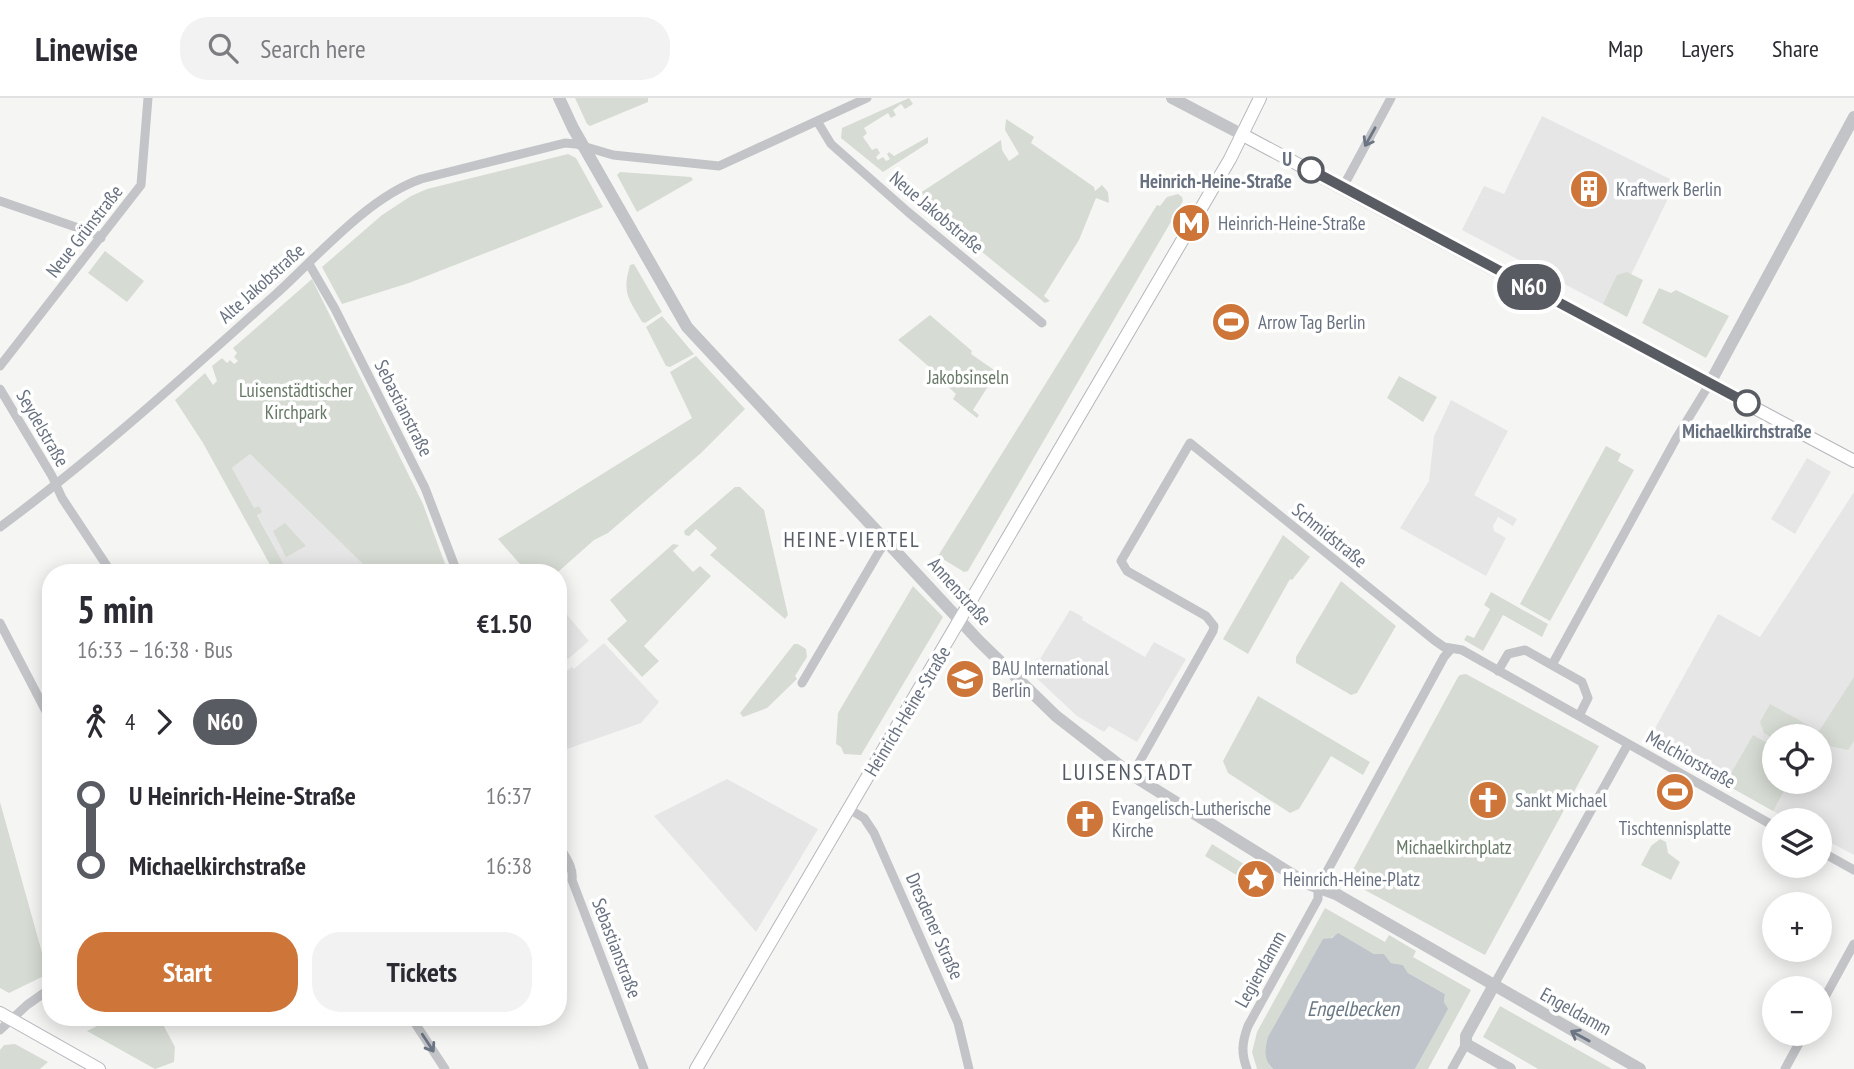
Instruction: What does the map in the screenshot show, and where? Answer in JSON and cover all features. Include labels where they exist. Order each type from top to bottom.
[{"type":"main road","name":"Heinrich-Heine-Straße","points":[[696,1069],[1244,135],[1260,98]]},
{"type":"main road","points":[[1244,135],[1854,461]]},
{"type":"main road","points":[[5,1016],[99,1069]]},
{"type":"street","name":"Neue Grünstraße","points":[[0,366],[141,185],[148,98]]},
{"type":"street","name":"Annenstraße","points":[[559,98],[687,327],[960,620],[1056,716],[1132,775]]},
{"type":"street","points":[[584,147],[613,155],[719,166],[867,98]]},
{"type":"street","points":[[1172,98],[1244,135]]},
{"type":"street","points":[[1343,187],[1391,98]]},
{"type":"street","points":[[1552,665],[1710,383],[1854,117]]},
{"type":"street","name":"Neue Jakobstraße","points":[[817,121],[831,144],[1042,323]]},
{"type":"street","name":"Alte Jakobstraße","points":[[0,527],[56,485],[359,218],[414,182],[561,144],[584,147]]},
{"type":"street","points":[[0,201],[101,238]]},
{"type":"street","name":"Sebastianstraße","points":[[309,264],[425,488],[454,564]]},
{"type":"street","name":"Seydelstraße","points":[[0,389],[62,499],[105,564]]},
{"type":"street","name":"Schmidstraße","points":[[1132,775],[1214,626],[1206,616],[1127,571],[1122,565],[1123,556],[1190,443],[1420,630],[1451,649]]},
{"type":"street","points":[[802,683],[880,550],[888,541]]},
{"type":"street","points":[[0,623],[42,704]]},
{"type":"street","points":[[1318,888],[1444,657],[1451,649],[1462,650],[1628,744],[1466,1036],[1466,1044],[1452,1069]]},
{"type":"street","points":[[1498,671],[1508,654],[1525,650],[1552,665],[1582,682],[1588,698],[1578,716]]},
{"type":"street","name":"Melchiorstraße","points":[[1628,744],[1762,819]]},
{"type":"street","points":[[1132,775],[1298,879],[1336,894],[1494,985]]},
{"type":"street","name":"Dresdener Straße","points":[[849,809],[864,818],[874,833],[958,1023],[969,1069]]},
{"type":"street","points":[[1832,858],[1854,870]]},
{"type":"street","name":"Sebastianstraße","points":[[567,860],[573,872],[572,880],[581,906],[644,1069]]},
{"type":"street","name":"Legiendamm","points":[[1247,1069],[1242,1055],[1244,1036],[1318,899],[1318,888]]},
{"type":"street","points":[[1832,984],[1854,944]]},
{"type":"street","name":"Engeldamm","points":[[1494,985],[1640,1069]]},
{"type":"street","points":[[0,1030],[5,1016],[42,993]]},
{"type":"street","points":[[417,1026],[445,1069]]},
{"type":"street","points":[[1466,1044],[1510,1069]]},
{"type":"street","points":[[1785,1069],[1797,1046]]},
{"type":"shaded area","name":"Kraftwerk Berlin","points":[[1542,116],[1676,182],[1614,310],[1462,230],[1484,186],[1504,194]]},
{"type":"shaded area","points":[[1451,400],[1508,431],[1474,495],[1517,519],[1513,526],[1498,517],[1493,526],[1494,531],[1506,538],[1486,576],[1400,528],[1429,481],[1434,436]]},
{"type":"shaded area","points":[[250,454],[363,564],[284,564],[257,514],[259,506],[254,509],[232,468]]},
{"type":"shaded area","points":[[1807,458],[1831,472],[1795,534],[1771,519]]},
{"type":"shaded area","points":[[1854,492],[1854,855],[1832,843],[1832,808],[1768,808],[1648,741],[1718,614],[1760,637]]},
{"type":"shaded area","points":[[1070,610],[1083,617],[1082,620],[1145,657],[1154,642],[1186,659],[1137,742],[1109,726],[1104,732],[1077,716],[1029,671],[1037,658],[1040,659]]},
{"type":"shaded area","points":[[567,615],[589,641],[567,659]]},
{"type":"shaded area","points":[[604,643],[659,702],[641,723],[567,749],[567,671],[572,667],[574,669]]},
{"type":"shaded area","points":[[727,779],[818,829],[756,932],[654,816]]},
{"type":"green space","points":[[575,98],[648,98],[648,102],[590,126]]},
{"type":"green space","points":[[909,98],[913,104],[905,109],[901,104],[893,110],[896,115],[891,118],[888,113],[864,128],[867,133],[863,137],[872,150],[877,148],[880,153],[876,157],[878,160],[883,157],[886,161],[890,159],[887,154],[889,152],[894,156],[928,137],[928,143],[883,172],[841,138],[842,128]]},
{"type":"green space","points":[[1006,119],[1034,137],[1031,143],[1094,187],[1095,191],[1102,185],[1108,192],[1109,203],[1096,198],[1079,240],[1044,296],[1050,301],[1045,303],[914,197],[1001,140],[1002,150],[1009,161],[1019,154],[1005,130]]},
{"type":"green space","points":[[568,154],[576,158],[603,207],[409,283],[342,304],[322,267],[382,215],[427,189]]},
{"type":"green space","points":[[620,172],[691,177],[693,180],[637,212],[617,175]]},
{"type":"green space","points":[[1178,194],[1183,201],[968,571],[964,572],[938,556],[1157,205],[1160,206],[1167,197]]},
{"type":"green space","points":[[105,251],[144,281],[127,302],[88,273]]},
{"type":"green space","points":[[634,264],[662,312],[645,323],[628,295],[630,265]]},
{"type":"green space","points":[[1627,272],[1643,280],[1627,317],[1603,304],[1617,275]]},
{"type":"green space","name":"Luisenstädtischer Kirchpark","points":[[312,279],[423,504],[445,564],[363,564],[250,454],[232,468],[254,508],[259,506],[262,512],[257,515],[284,564],[270,564],[203,443],[175,400],[205,373],[213,385],[217,381],[212,366],[222,358],[227,363],[230,360],[234,364],[238,361],[234,357],[237,353],[233,348]]},
{"type":"green space","points":[[1659,288],[1671,293],[1676,290],[1729,316],[1706,358],[1642,323]]},
{"type":"green space","name":"Jakobsinseln","points":[[930,315],[972,351],[971,354],[997,372],[973,410],[979,415],[977,418],[953,399],[956,394],[941,377],[898,340]]},
{"type":"green space","points":[[662,316],[694,354],[670,367],[666,366],[646,327]]},
{"type":"green space","points":[[696,356],[745,409],[701,453],[608,533],[594,540],[567,564],[520,564],[498,539],[692,418],[670,372]]},
{"type":"green space","points":[[1399,376],[1437,397],[1423,422],[1387,398]]},
{"type":"green space","points":[[1606,446],[1621,454],[1618,461],[1634,470],[1550,621],[1520,604]]},
{"type":"green space","points":[[735,487],[740,487],[764,510],[788,615],[785,619],[710,555],[717,548],[696,529],[689,536],[685,535],[684,531]]},
{"type":"green space","points":[[285,523],[306,546],[286,557],[273,531]]},
{"type":"green space","points":[[1283,535],[1310,557],[1292,580],[1290,579],[1248,654],[1223,639]]},
{"type":"green space","points":[[673,544],[679,545],[673,551],[693,572],[700,566],[711,576],[644,646],[659,661],[642,677],[607,639],[627,621],[610,600]]},
{"type":"green space","points":[[1341,581],[1396,626],[1357,693],[1351,695],[1296,663],[1296,657]]},
{"type":"green space","points":[[913,586],[943,617],[861,755],[844,754],[836,744],[838,713]]},
{"type":"green space","points":[[1491,592],[1548,624],[1542,637],[1503,615],[1483,651],[1464,640],[1467,635],[1474,638],[1490,609],[1484,605]]},
{"type":"green space","points":[[794,644],[806,649],[807,657],[795,676],[797,679],[767,708],[743,717],[740,713]]},
{"type":"green space","name":"Michaelkirchplatz","points":[[1466,674],[1599,746],[1485,955],[1350,882],[1349,877],[1458,677]]},
{"type":"green space","points":[[1854,677],[1854,741],[1848,750],[1832,747],[1832,724],[1824,724]]},
{"type":"green space","points":[[1258,696],[1370,762],[1363,775],[1331,756],[1299,809],[1290,813],[1228,773],[1223,761]]},
{"type":"green space","points":[[1770,704],[1806,724],[1762,724],[1762,728],[1760,722]]},
{"type":"green space","points":[[1753,735],[1762,740],[1762,794],[1782,794],[1775,808],[1768,808],[1725,784]]},
{"type":"green space","points":[[0,802],[42,952],[42,977],[9,993],[0,988]]},
{"type":"green space","points":[[1660,839],[1666,842],[1668,853],[1680,862],[1671,880],[1641,865],[1651,846]]},
{"type":"green space","points":[[1212,844],[1263,876],[1256,887],[1205,856]]},
{"type":"green space","points":[[1325,908],[1385,942],[1389,935],[1416,951],[1413,957],[1471,990],[1428,1069],[1415,1069],[1447,1009],[1445,994],[1408,973],[1403,965],[1391,963],[1384,954],[1374,954],[1338,934],[1329,939],[1269,1065],[1273,1069],[1257,1069],[1252,1052],[1257,1032]]},
{"type":"green space","points":[[1500,1006],[1612,1069],[1538,1069],[1483,1037]]},
{"type":"green space","points":[[97,1026],[164,1026],[175,1047],[174,1062],[155,1069],[87,1031]]},
{"type":"green space","points":[[15,1044],[48,1062],[40,1069],[0,1069],[0,1050],[4,1045]]},
{"type":"water","name":"Engelbecken","points":[[1338,933],[1374,954],[1384,954],[1391,963],[1403,965],[1408,973],[1445,994],[1444,1002],[1448,1009],[1415,1069],[1273,1069],[1266,1058],[1268,1037],[1323,939],[1332,938]]},
{"type":"bus line","name":"N60","points":[[1311,170],[1747,403]]},
{"type":"place","name":"U Heinrich-Heine-Straße","points":[[1311,170]]},
{"type":"place","name":"Kraftwerk Berlin","points":[[1589,189]]},
{"type":"place","name":"Heinrich-Heine-Straße","points":[[1191,223]]},
{"type":"place","name":"Arrow Tag Berlin","points":[[1231,322]]},
{"type":"place","name":"Michaelkirchstraße","points":[[1747,403]]},
{"type":"place","name":"BAU International Berlin","points":[[965,679]]},
{"type":"place","name":"Tischtennisplatte","points":[[1675,792]]},
{"type":"place","name":"Sankt Michael","points":[[1488,800]]},
{"type":"place","name":"Evangelisch-Lutherische Kirche","points":[[1085,819]]},
{"type":"place","name":"Heinrich-Heine-Platz","points":[[1256,879]]},
{"type":"district","name":"HEINE-VIERTEL","points":[[852,540]]},
{"type":"district","name":"LUISENSTADT","points":[[1128,772]]}]
